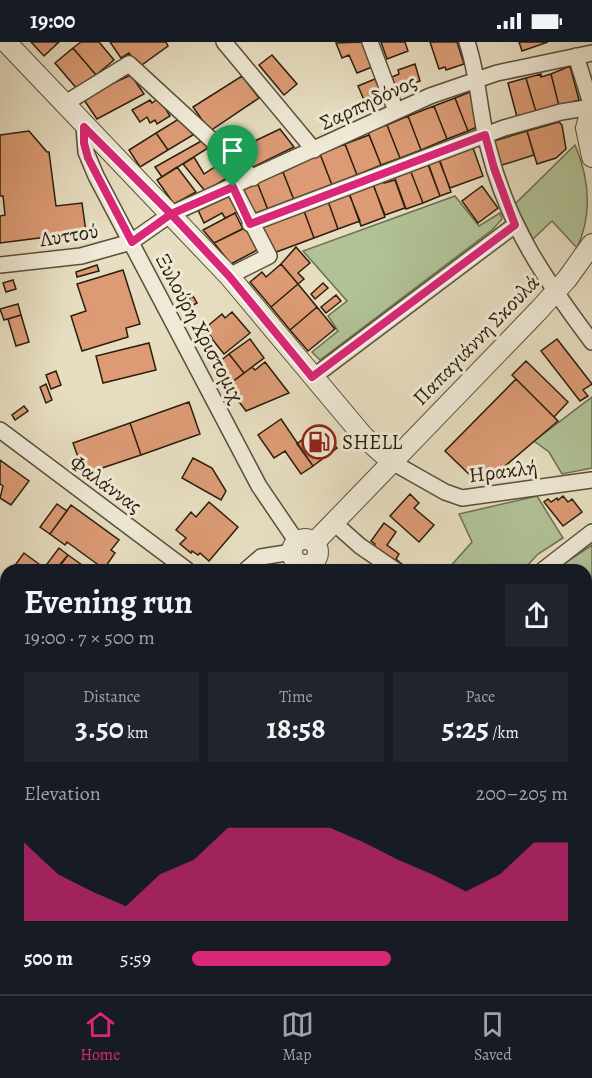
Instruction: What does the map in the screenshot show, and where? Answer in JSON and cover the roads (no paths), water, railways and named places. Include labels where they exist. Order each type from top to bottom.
[{"type":"street","points":[[0,44],[6,42],[84,127],[171,214],[229,276],[364,437],[392,462]]},
{"type":"street","points":[[226,42],[314,150]]},
{"type":"street","points":[[370,42],[396,111]]},
{"type":"street","points":[[467,42],[477,79],[485,135],[494,168],[515,225],[529,253],[592,342]]},
{"type":"street","name":"Σαρπηδόνος","points":[[171,214],[396,111],[477,79],[592,53]]},
{"type":"street","points":[[576,56],[592,107],[586,128],[592,157]]},
{"type":"street","points":[[64,104],[129,64],[253,178]]},
{"type":"street","points":[[250,224],[485,135],[561,112],[592,107]]},
{"type":"street","name":"Ξυλούρη Χριστομιχ","points":[[84,127],[84,143],[88,158],[260,486],[302,557]]},
{"type":"street","points":[[229,276],[269,256],[250,224],[233,187]]},
{"type":"street","name":"Λυττού","points":[[0,265],[81,256],[132,242],[171,214]]},
{"type":"street","points":[[312,377],[515,225]]},
{"type":"street","name":"Παπαγιάννη Σκουλά","points":[[302,557],[555,292],[592,244]]},
{"type":"street","name":"Φαλάννας","points":[[0,430],[180,564]]},
{"type":"street","name":"Ηρακλή","points":[[392,462],[445,492],[462,498],[592,480]]},
{"type":"street","points":[[333,522],[360,546],[386,564]]},
{"type":"street","points":[[551,564],[592,532]]},
{"type":"street","points":[[253,564],[261,557],[302,557]]},
{"type":"place","name":"SHELL","points":[[319,442]]}]
